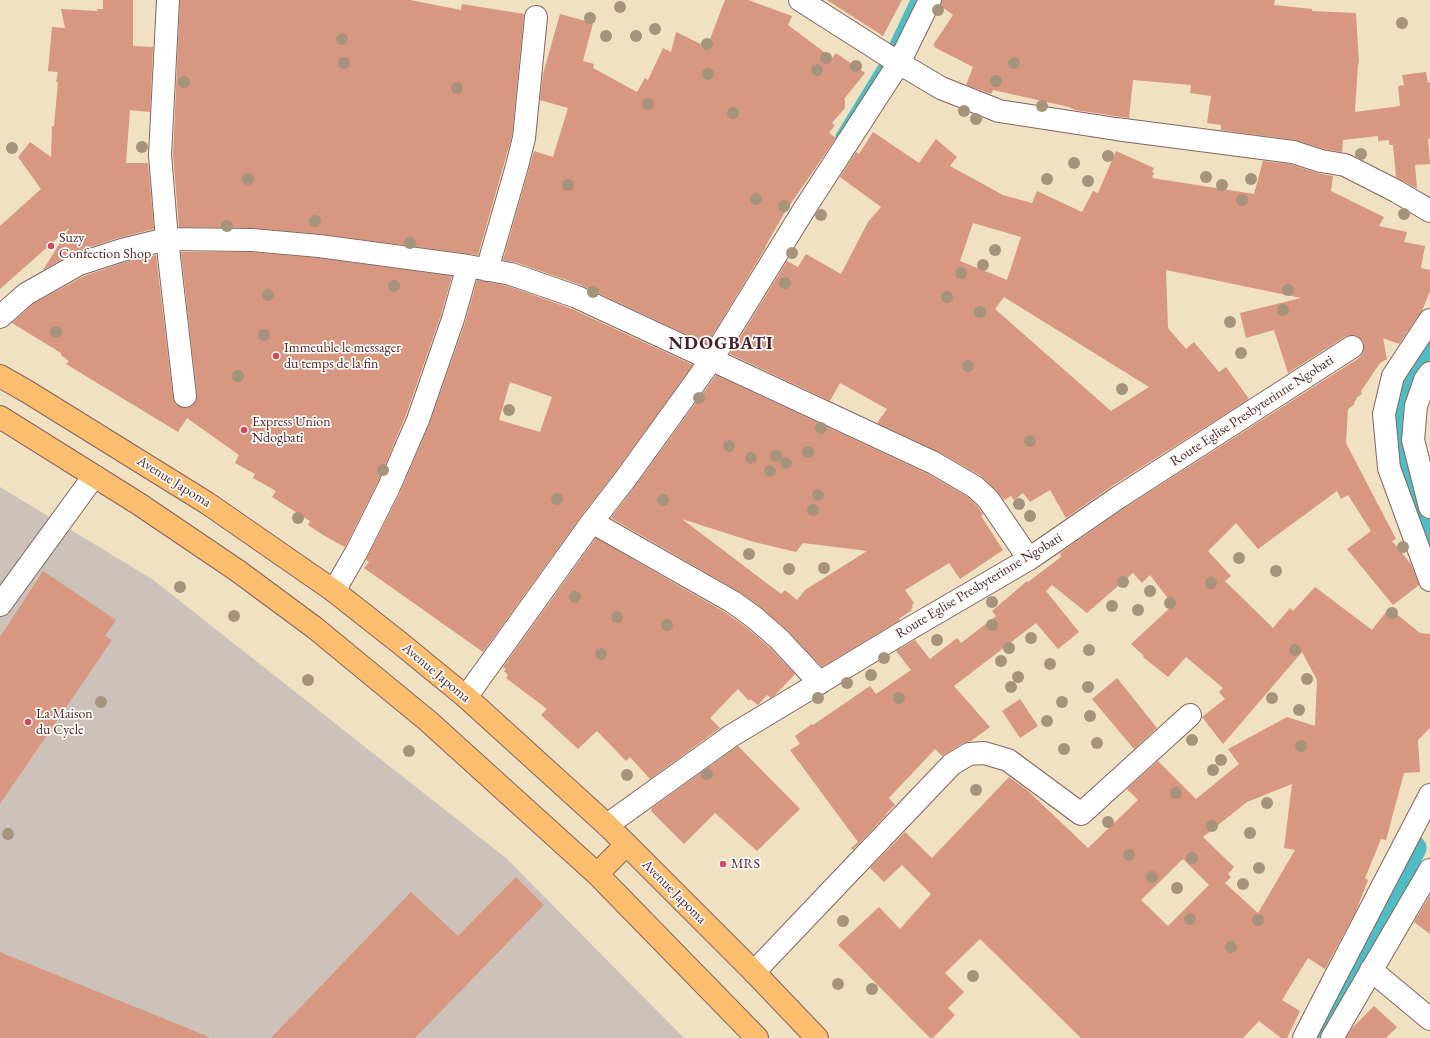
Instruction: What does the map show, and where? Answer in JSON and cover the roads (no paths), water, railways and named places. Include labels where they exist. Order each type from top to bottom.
[{"type":"main road","name":"Avenue Japoma","points":[[0,376],[207,503],[334,591],[466,697],[607,825],[754,972],[817,1038]]},
{"type":"main road","points":[[0,417],[139,504],[238,571],[315,628],[428,721],[597,874],[757,1038]]},
{"type":"main road","points":[[597,874],[626,845]]},
{"type":"street","points":[[168,0],[160,155],[167,239],[185,396]]},
{"type":"street","points":[[800,0],[941,88],[999,111],[1116,129],[1294,152],[1321,161],[1345,165],[1396,191],[1430,211]]},
{"type":"street","points":[[466,697],[712,359],[805,208],[899,63],[930,0]]},
{"type":"street","points":[[334,591],[357,551],[389,487],[418,420],[453,319],[477,268],[517,166],[524,138],[536,17]]},
{"type":"street","points":[[0,317],[26,294],[79,264],[122,250],[167,239],[252,240],[319,246],[511,274],[577,297],[934,463],[975,487],[988,499],[1029,559]]},
{"type":"street","points":[[1430,320],[1392,376],[1384,414],[1390,468],[1430,580]]},
{"type":"street","name":"Route Eglise Presbyterinne Ngobati","points":[[607,825],[731,736],[1029,559],[1119,497],[1352,347]]},
{"type":"street","points":[[1430,373],[1425,380],[1416,406],[1414,440],[1430,508]]},
{"type":"street","points":[[0,605],[94,476]]},
{"type":"street","points":[[592,522],[733,602],[755,618],[779,639],[820,683]]},
{"type":"street","points":[[754,972],[952,764],[969,754],[984,753],[1008,760],[1081,814],[1190,715]]},
{"type":"street","points":[[1304,1038],[1430,795]]},
{"type":"street","points":[[1332,1038],[1430,870]]},
{"type":"street","points":[[1371,970],[1430,1018]]},
{"type":"waterway","points":[[839,136],[886,59],[914,0]]},
{"type":"waterway","points":[[1430,337],[1423,346],[1398,396],[1395,426],[1397,452],[1430,550]]},
{"type":"waterway","points":[[1318,1038],[1414,848]]},
{"type":"place","name":"Suzy Confection Shop","points":[[51,246]]},
{"type":"place","name":"Immeuble le messager du temps de la fin","points":[[276,356]]},
{"type":"place","name":"Express Union Ndogbati","points":[[244,430]]},
{"type":"place","name":"La Maison du Cycle","points":[[28,722]]},
{"type":"place","name":"MRS","points":[[723,864]]},
{"type":"district","name":"NDOGBATI","points":[[721,344]]}]
